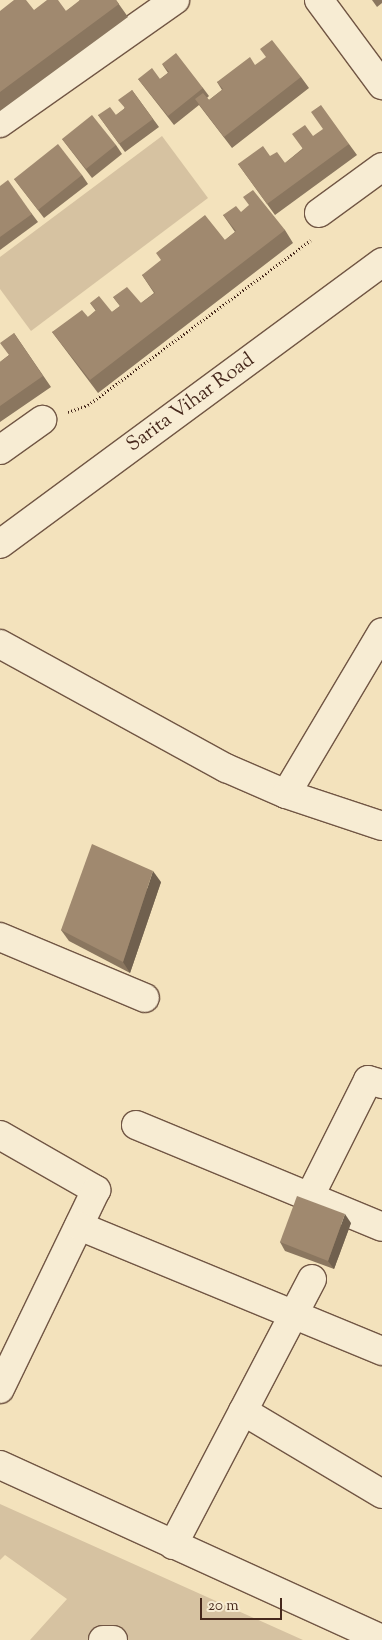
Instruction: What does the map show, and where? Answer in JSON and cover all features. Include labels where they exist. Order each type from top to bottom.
[{"type":"street","points":[[0,123],[175,0]]},
{"type":"street","points":[[319,0],[382,85]]},
{"type":"street","points":[[319,214],[382,167]]},
{"type":"street","name":"Sarita Vihar Road","points":[[0,544],[382,262]]},
{"type":"street","points":[[0,450],[42,420]]},
{"type":"street","points":[[286,794],[382,632]]},
{"type":"street","points":[[0,644],[226,768],[286,794],[382,826]]},
{"type":"street","points":[[0,937],[145,998]]},
{"type":"street","points":[[309,1198],[368,1080],[382,1084]]},
{"type":"street","points":[[136,1125],[382,1227]]},
{"type":"street","points":[[0,1135],[96,1190],[0,1389]]},
{"type":"street","points":[[79,1226],[382,1352]]},
{"type":"street","points":[[173,1545],[312,1279]]},
{"type":"street","points":[[243,1411],[382,1494]]},
{"type":"street","points":[[0,1465],[173,1545],[382,1638]]},
{"type":"street","points":[[103,1640],[113,1640]]},
{"type":"path","points":[[42,420],[88,405],[305,245],[313,239],[319,214]]},
{"type":"shaded area","points":[[162,136],[208,198],[31,331],[0,289],[0,257]]},
{"type":"shaded area","points":[[0,1504],[303,1640],[30,1640],[67,1599],[5,1555],[0,1560]]},
{"type":"building","points":[[14,0],[26,0],[34,10],[47,0],[58,0],[66,11],[80,0],[116,0],[119,4],[0,92],[0,11]]},
{"type":"building","points":[[272,40],[301,77],[224,137],[195,99],[203,93],[209,100],[223,89],[217,82],[250,57],[255,65],[266,57],[260,49]]},
{"type":"building","points":[[176,53],[203,88],[168,116],[138,79],[152,68],[160,79],[169,72],[162,64]]},
{"type":"building","points":[[132,90],[153,119],[119,144],[98,115],[110,107],[116,115],[125,108],[118,100]]},
{"type":"building","points":[[321,105],[349,144],[267,204],[238,164],[263,146],[270,156],[277,152],[285,163],[303,149],[292,134],[305,125],[313,136],[323,129],[311,112]]},
{"type":"building","points":[[92,115],[116,145],[86,169],[62,139]]},
{"type":"building","points":[[58,144],[82,175],[38,210],[14,179]]},
{"type":"building","points":[[8,180],[32,214],[0,237],[0,186]]},
{"type":"building","points":[[253,190],[285,230],[90,380],[52,332],[82,310],[88,317],[96,310],[90,303],[99,296],[112,312],[120,306],[113,297],[127,287],[141,303],[155,293],[142,275],[161,260],[156,253],[205,215],[225,240],[236,231],[223,215],[236,206],[241,212],[249,205],[243,197]]},
{"type":"building","points":[[14,333],[43,376],[0,406],[0,362],[9,355],[0,343]]},
{"type":"building","points":[[92,844],[153,871],[123,962],[61,930]]},
{"type":"building","points":[[297,1196],[345,1214],[328,1261],[280,1242]]}]
